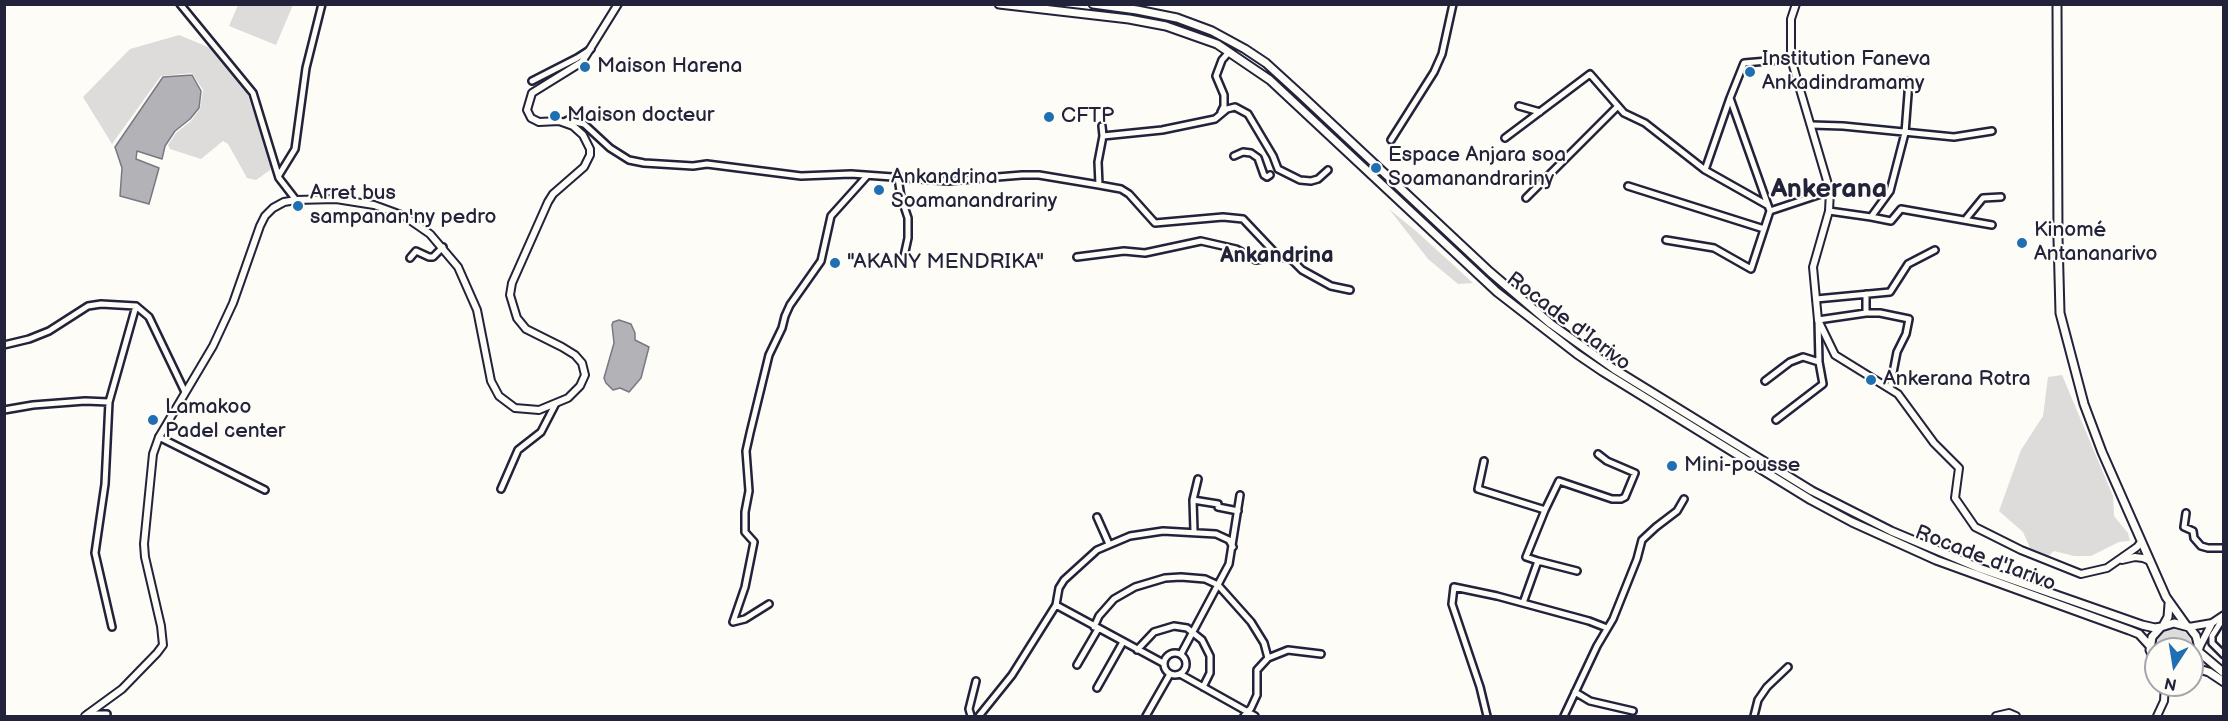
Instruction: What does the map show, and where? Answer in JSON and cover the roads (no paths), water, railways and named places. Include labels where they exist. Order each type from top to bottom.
[{"type":"main road","name":"Rocade d'Iarivo","points":[[999,4],[1129,19],[1166,26],[1194,35],[1229,52],[1278,87],[1497,292],[1602,371],[1811,500],[1852,522],[1936,560],[2129,630],[2139,634],[2144,639]]},
{"type":"main road","name":"Rocade d'Iarivo","points":[[1093,4],[1177,18],[1212,31],[1266,63],[1490,272],[1551,324],[1614,369],[1812,491],[1891,531],[1979,568],[2142,626],[2155,628],[2174,623],[2188,626]]},
{"type":"main road","points":[[2057,4],[2060,313],[2084,404],[2141,542],[2168,602],[2196,637]]},
{"type":"main road","points":[[2152,637],[2168,617],[2168,602]]},
{"type":"main road","points":[[2204,655],[2223,673]]},
{"type":"main road","points":[[2204,670],[2223,682]]},
{"type":"street","points":[[180,4],[253,93],[279,178],[296,200]]},
{"type":"street","points":[[279,178],[281,169],[295,149],[306,68],[322,4]]},
{"type":"street","points":[[618,4],[582,62],[532,93],[526,110],[535,121],[564,122],[568,120],[584,124],[609,148],[629,160],[644,163],[693,166],[707,164],[801,176],[851,174],[948,181],[1022,175],[1099,185],[1121,189],[1129,194],[1155,224],[1222,217],[1243,219],[1278,256]]},
{"type":"street","points":[[1391,140],[1434,72],[1442,54],[1453,4]]},
{"type":"street","points":[[1776,420],[1823,384],[1813,267],[1829,211],[1830,191],[1791,59],[1791,19],[1796,4]]},
{"type":"street","points":[[532,81],[592,48]]},
{"type":"street","points":[[1219,116],[1224,106],[1224,95],[1216,76],[1222,60],[1229,52]]},
{"type":"street","points":[[1704,170],[1744,63],[1791,59]]},
{"type":"street","points":[[1505,138],[1590,74],[1624,112],[1645,123],[1704,170],[1767,205]]},
{"type":"street","points":[[1871,217],[1890,191],[1905,133],[1909,81]]},
{"type":"street","points":[[1666,240],[1714,248],[1750,269],[1770,212],[1730,98]]},
{"type":"street","points":[[1518,106],[1540,112]]},
{"type":"street","points":[[1526,198],[1618,106]]},
{"type":"street","points":[[1103,136],[1162,130],[1215,119],[1227,109],[1235,107],[1248,114],[1273,156],[1278,169],[1300,180],[1315,181],[1328,170]]},
{"type":"street","points":[[87,715],[122,688],[163,645],[144,544],[153,454],[159,437],[184,392],[213,346],[233,303],[265,216],[279,205],[296,200],[336,200],[388,209],[404,216],[430,234],[458,267],[474,300],[483,331],[491,381],[499,396],[515,408],[539,410],[568,398],[580,387],[585,375],[582,363],[575,355],[562,347],[526,329],[517,318],[510,295],[512,284],[548,202],[559,188],[579,174],[590,155],[589,144],[583,135],[564,122]]},
{"type":"street","points":[[1811,125],[1954,137],[1992,131]]},
{"type":"street","points":[[1099,185],[1098,162],[1103,136],[1102,126]]},
{"type":"street","points":[[1234,156],[1243,152],[1251,153],[1258,158],[1264,175],[1267,177],[1270,175]]},
{"type":"street","points":[[769,604],[745,619],[733,622],[745,587],[754,542],[744,532],[749,492],[746,451],[750,433],[769,355],[779,337],[790,305],[821,261],[831,216],[867,176]]},
{"type":"street","points":[[898,178],[908,218],[908,238],[903,261]]},
{"type":"street","points":[[1628,186],[1764,229]]},
{"type":"street","points":[[1770,212],[1830,191]]},
{"type":"street","points":[[1965,220],[1983,198],[2001,197]]},
{"type":"street","points":[[1829,211],[1891,221],[1902,209],[1992,225]]},
{"type":"street","points":[[1077,257],[1124,251],[1145,253],[1201,241],[1236,249],[1256,260],[1278,256],[1292,260],[1302,270],[1330,286],[1350,290]]},
{"type":"street","points":[[410,258],[416,251],[434,257],[443,247]]},
{"type":"street","points":[[1816,299],[1890,292],[1908,264],[1935,250]]},
{"type":"street","points":[[1866,294],[1866,313]]},
{"type":"street","points":[[4,345],[49,331],[88,306],[95,304],[136,306],[149,317],[184,392]]},
{"type":"street","points":[[112,627],[95,553],[105,484],[109,402],[136,306]]},
{"type":"street","points":[[1818,320],[1866,313],[1880,313],[1909,319],[1906,334],[1897,352],[1890,388]]},
{"type":"street","points":[[1818,320],[1834,355],[1898,394],[1934,442],[1959,468],[1955,498],[1975,527],[2030,554],[2080,574],[2107,568],[2137,548],[2141,542]]},
{"type":"street","points":[[1765,381],[1790,362],[1803,357],[1820,362]]},
{"type":"street","points":[[4,410],[85,401],[109,402]]},
{"type":"street","points":[[501,489],[518,450],[541,432],[555,405]]},
{"type":"street","points":[[159,437],[265,490]]},
{"type":"street","points":[[1577,571],[1526,557],[1559,481],[1612,499],[1625,497],[1635,472],[1607,461],[1598,454]]},
{"type":"street","points":[[1484,461],[1478,489],[1545,510]]},
{"type":"street","points":[[1194,531],[1193,500],[1198,479]]},
{"type":"street","points":[[1180,654],[1229,564],[1240,495]]},
{"type":"street","points":[[1564,717],[1620,602],[1642,540],[1656,526],[1677,511],[1684,499]]},
{"type":"street","points":[[1193,500],[1218,504],[1218,507],[1238,511]]},
{"type":"street","points":[[2186,513],[2184,527],[2193,531],[2194,538],[2201,546],[2223,548]]},
{"type":"street","points":[[1097,517],[1109,544]]},
{"type":"street","points":[[979,717],[1012,675],[1056,605],[1059,588],[1064,580],[1097,550],[1130,536],[1155,532],[1194,531],[1225,537],[1233,548]]},
{"type":"street","points":[[2118,561],[2135,557],[2150,561]]},
{"type":"street","points":[[1523,603],[1538,561]]},
{"type":"street","points":[[1077,665],[1096,628],[1099,616],[1114,599],[1124,592],[1150,582],[1181,577],[1205,579],[1218,585],[1257,630],[1268,658]]},
{"type":"street","points":[[1486,717],[1480,687],[1452,604],[1454,586],[1589,621],[1607,628]]},
{"type":"street","points":[[1056,605],[1163,663],[1170,674],[1180,674],[1246,714],[1255,717]]},
{"type":"street","points":[[2188,626],[2212,623],[2223,616]]},
{"type":"street","points":[[2223,616],[2212,636],[2212,642],[2223,655]]},
{"type":"street","points":[[2204,640],[2212,623]]},
{"type":"street","points":[[1137,650],[1149,636],[1161,628],[1181,627],[1192,631],[1205,644],[1210,656],[1210,674],[1203,687]]},
{"type":"street","points":[[1097,688],[1123,642]]},
{"type":"street","points":[[1246,714],[1257,694],[1257,670],[1268,658],[1288,650],[1321,654]]},
{"type":"street","points":[[1163,663],[1168,654],[1174,652],[1180,654],[1186,664],[1180,674]]},
{"type":"street","points":[[1754,717],[1758,700],[1767,687],[1788,668]]},
{"type":"street","points":[[1146,717],[1170,674]]},
{"type":"street","points":[[971,717],[969,709],[976,681]]},
{"type":"street","points":[[1575,692],[1590,701],[1633,711]]},
{"type":"street","points":[[2157,717],[2164,697]]},
{"type":"street","points":[[1996,717],[2009,713],[2016,717]]},
{"type":"street","points":[[87,715],[107,714],[104,717]]},
{"type":"place","name":"Maison Harena","points":[[585,67]]},
{"type":"place","name":"Institution Faneva Ankadindramamy","points":[[1750,72]]},
{"type":"place","name":"Maison docteur","points":[[555,116]]},
{"type":"place","name":"CFTP","points":[[1049,117]]},
{"type":"place","name":"Espace Anjara soa Soamanandrariny","points":[[1376,168]]},
{"type":"place","name":"Ankandrina Soamanandrariny","points":[[879,190]]},
{"type":"place","name":"Arret bus sampanan'ny pedro","points":[[298,206]]},
{"type":"place","name":"Kinomé Antananarivo","points":[[2022,243]]},
{"type":"place","name":"\"AKANY MENDRIKA\"","points":[[835,263]]},
{"type":"place","name":"Ankerana Rotra","points":[[1871,380]]},
{"type":"place","name":"Lamakoo Padel center","points":[[153,420]]},
{"type":"place","name":"Mini-pousse","points":[[1672,466]]},
{"type":"district","name":"Ankerana","points":[[1829,190]]},
{"type":"district","name":"Ankandrina","points":[[1277,256]]}]
